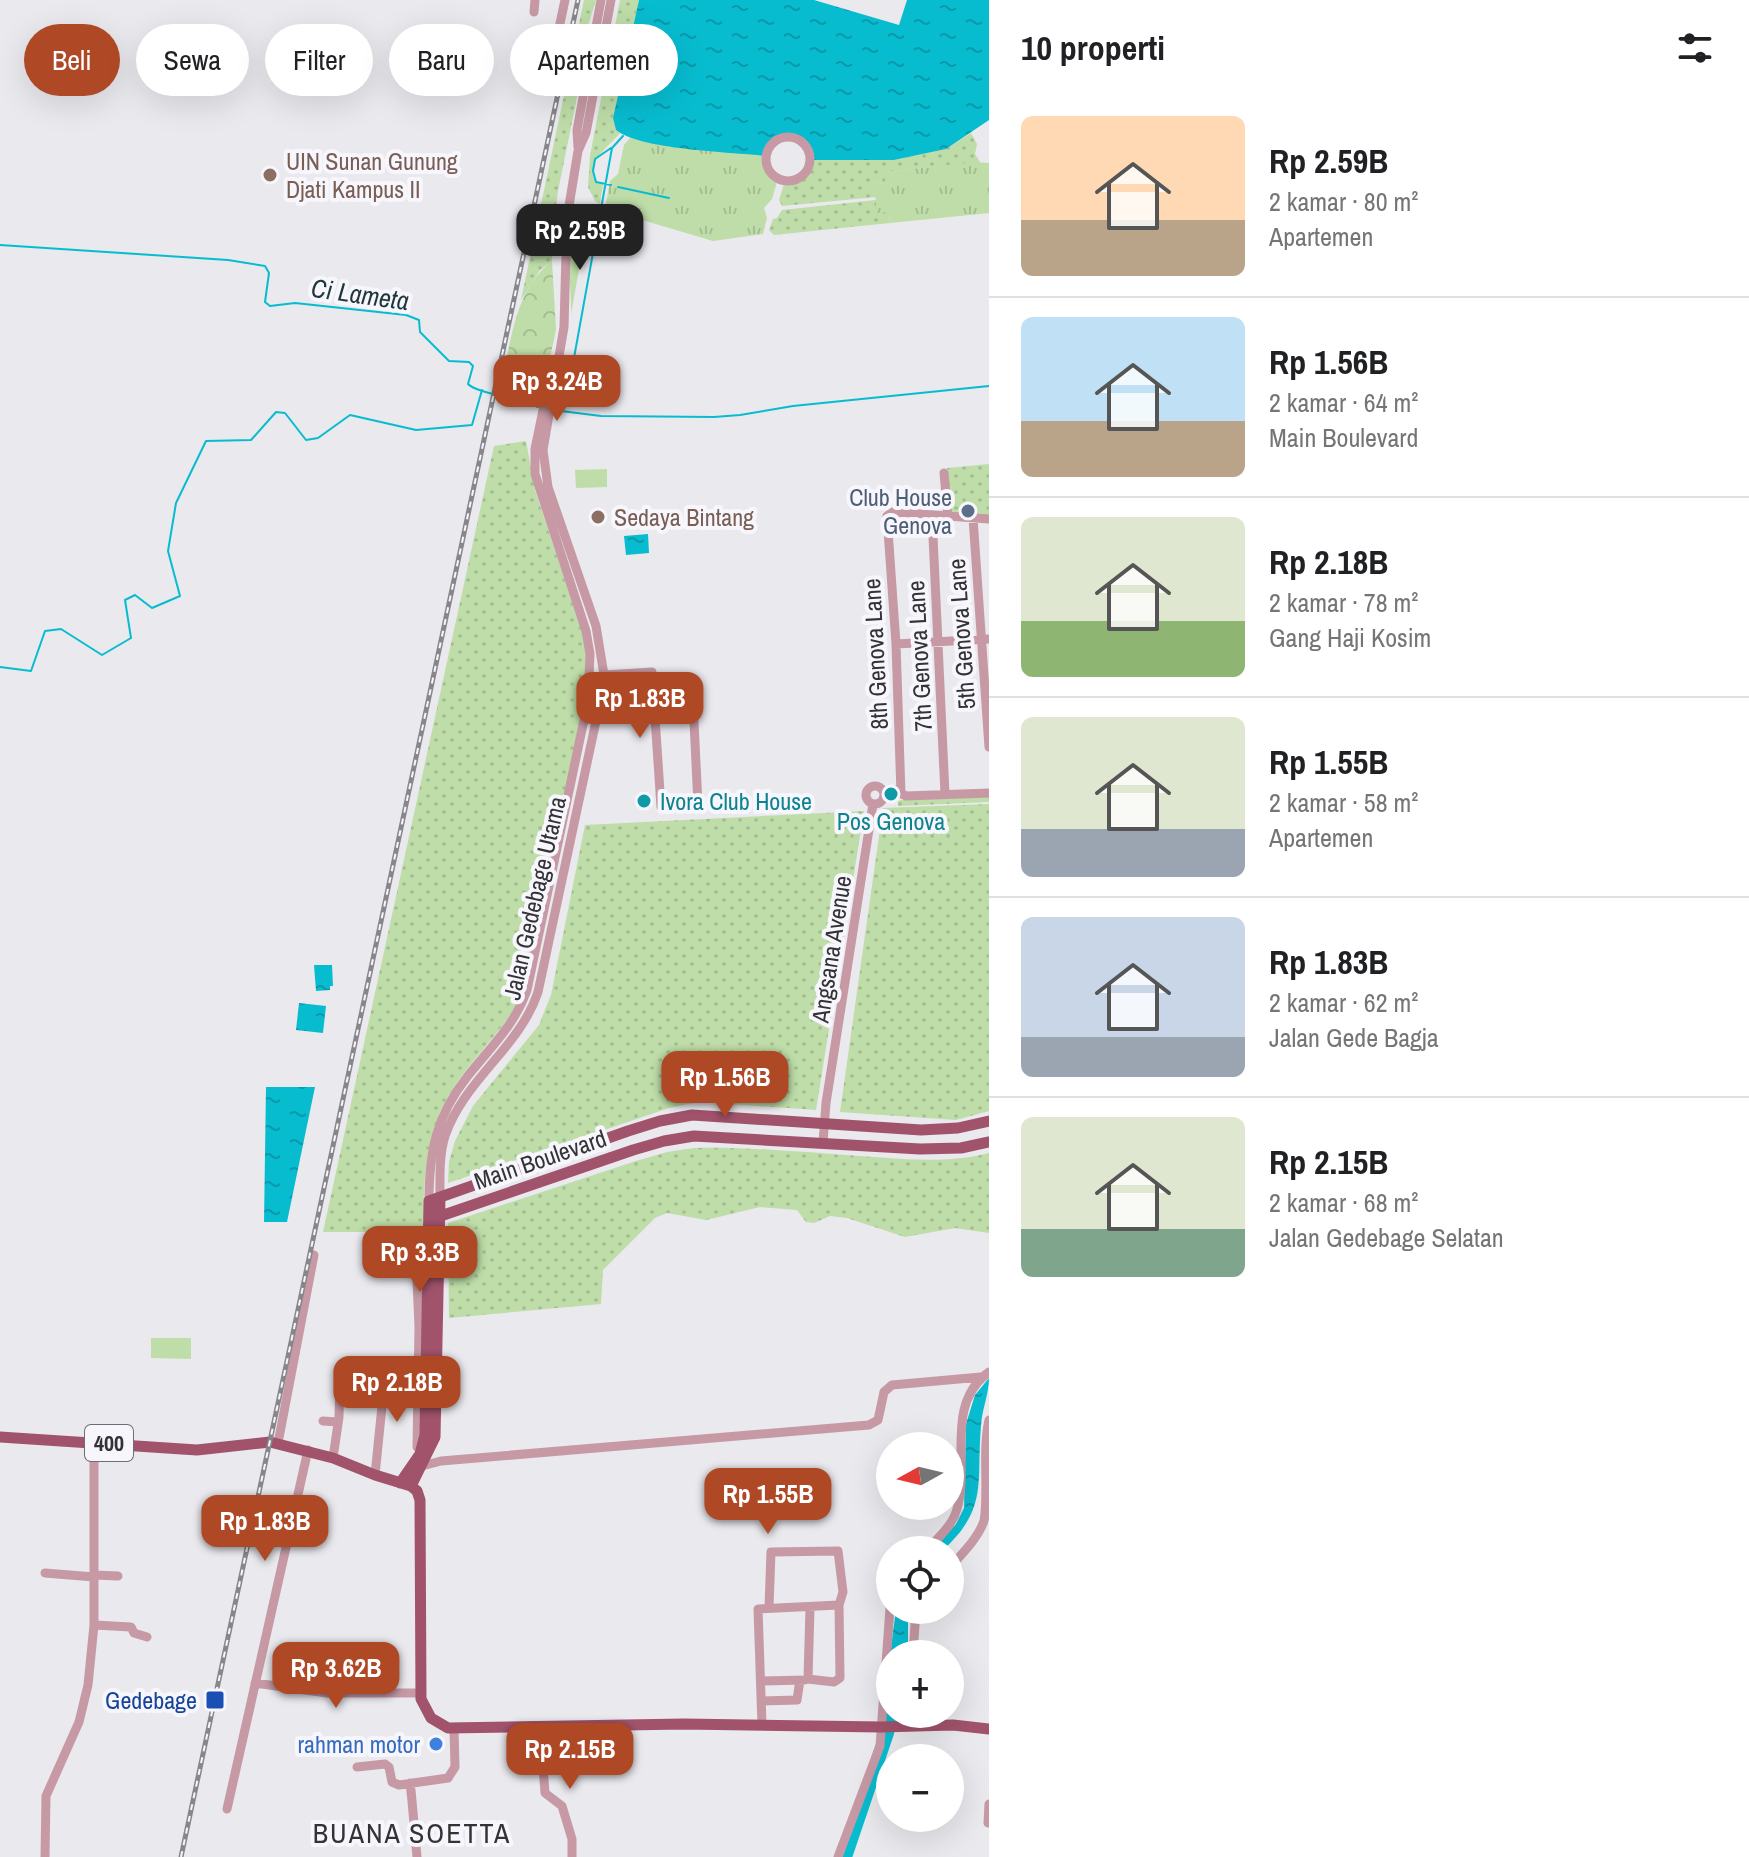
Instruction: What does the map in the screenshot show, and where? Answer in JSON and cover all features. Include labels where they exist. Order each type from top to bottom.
[{"type":"main road","name":"Main Boulevard","points":[[434,1199],[628,1131],[692,1115],[826,1120],[941,1130],[989,1121]]},
{"type":"main road","points":[[628,1131],[633,1150]]},
{"type":"main road","name":"Main Boulevard","points":[[434,1218],[633,1150],[694,1136],[941,1150],[989,1142]]},
{"type":"main road","name":"Jalan Gedebage Utama","points":[[405,1484],[422,1466],[435,1437],[431,1371],[434,1199]]},
{"type":"main road","name":"Jalan Gedebage Utama","points":[[405,1484],[423,1446],[422,1401],[431,1371]]},
{"type":"main road","name":"400","points":[[0,1437],[197,1450],[247,1442],[278,1443],[333,1458],[405,1484]]},
{"type":"main road","points":[[405,1484],[417,1491],[420,1500],[420,1693],[422,1704],[431,1718],[442,1726],[454,1729],[684,1724],[876,1727]]},
{"type":"main road","points":[[964,1726],[989,1729]]},
{"type":"street","points":[[534,12],[535,0]]},
{"type":"street","points":[[560,24],[565,0]]},
{"type":"street","points":[[578,151],[577,130],[601,0]]},
{"type":"street","points":[[578,151],[586,133],[611,0]]},
{"type":"street","points":[[794,137],[808,149],[809,164],[801,176],[783,180],[769,170],[766,156],[772,143],[778,139],[794,137]]},
{"type":"street","name":"Jalan Gedebage Utama","points":[[578,151],[565,238],[564,327],[552,387],[547,391],[549,399],[540,441],[539,464],[590,654],[584,749]]},
{"type":"street","points":[[944,473],[948,517]]},
{"type":"street","name":"8th Genova Lane","points":[[890,796],[896,644],[887,516],[890,513],[932,515]]},
{"type":"street","points":[[932,515],[989,519]]},
{"type":"street","name":"7th Genova Lane","points":[[932,515],[945,794]]},
{"type":"street","name":"5th Genova Lane","points":[[973,518],[986,639],[989,747]]},
{"type":"street","name":"Jalan Gedebage Utama","points":[[434,1199],[429,1163],[435,1135],[445,1112],[467,1077],[533,991],[584,749],[604,675],[596,626],[556,523]]},
{"type":"street","points":[[896,644],[986,639]]},
{"type":"street","points":[[604,675],[652,672],[661,807],[698,805],[693,701]]},
{"type":"street","points":[[890,796],[989,793]]},
{"type":"street","name":"Angsana Avenue","points":[[823,1142],[828,1099],[890,796]]},
{"type":"street","points":[[278,1443],[314,1255]]},
{"type":"street","points":[[417,1281],[422,1401],[417,1447]]},
{"type":"street","points":[[375,1475],[386,1367]]},
{"type":"street","points":[[333,1458],[340,1374]]},
{"type":"street","points":[[422,1466],[441,1461],[869,1425],[878,1420],[884,1392],[892,1385],[985,1374]]},
{"type":"street","points":[[939,1536],[954,1518],[959,1506],[963,1416],[966,1403],[985,1374]]},
{"type":"street","points":[[964,1549],[980,1528],[986,1513],[986,1434],[989,1420]]},
{"type":"street","points":[[323,1421],[338,1422]]},
{"type":"street","points":[[45,1857],[46,1796],[79,1722],[88,1685],[94,1625],[94,1442]]},
{"type":"street","points":[[227,1809],[308,1450]]},
{"type":"street","points":[[761,1681],[834,1682],[840,1678],[839,1605],[843,1592],[838,1551],[774,1551],[769,1554],[769,1607]]},
{"type":"street","points":[[45,1573],[118,1576]]},
{"type":"street","points":[[762,1725],[758,1609],[839,1605]]},
{"type":"street","points":[[761,1701],[797,1700],[804,1680],[810,1607]]},
{"type":"street","points":[[94,1625],[128,1627],[134,1633],[147,1637]]},
{"type":"street","points":[[255,1683],[327,1693],[420,1693]]},
{"type":"street","points":[[540,1727],[545,1793],[562,1806],[572,1839],[572,1857]]},
{"type":"street","points":[[838,1857],[880,1746],[883,1728]]},
{"type":"street","points":[[357,1767],[385,1764],[394,1783],[410,1786],[445,1779],[453,1775],[455,1767],[454,1729]]},
{"type":"street","points":[[410,1786],[417,1857]]},
{"type":"street","points":[[988,1823],[989,1804]]},
{"type":"green space","points":[[584,0],[596,0],[589,24],[579,24]]},
{"type":"green space","points":[[620,0],[639,0],[634,24],[615,24]]},
{"type":"green space","points":[[564,96],[577,96],[558,191],[552,261],[540,270],[521,300]]},
{"type":"green space","points":[[602,96],[618,96],[613,118],[620,133],[596,160],[594,167],[595,182],[603,184],[600,204],[588,187],[590,156]]},
{"type":"green space","points":[[971,133],[977,144],[975,154],[980,162],[885,172],[886,183],[875,184],[876,197],[782,206],[779,200],[785,181],[801,176],[810,160],[894,160],[946,149]]},
{"type":"green space","points":[[630,138],[664,145],[766,156],[769,170],[778,178],[772,199],[764,208],[767,218],[763,234],[713,241],[605,209],[610,181],[618,174],[624,145]]},
{"type":"green space","points":[[989,163],[989,213],[890,223],[889,212],[877,213],[874,184],[885,183],[885,172]]},
{"type":"green space","points":[[876,200],[889,211],[890,223],[774,235],[769,230],[773,219],[782,210]]},
{"type":"green space","points":[[575,222],[581,223],[585,236],[571,314],[569,253]]},
{"type":"green space","points":[[552,261],[556,330],[541,399],[501,387],[522,302],[539,273]]},
{"type":"green space","points":[[526,441],[535,490],[582,632],[587,654],[585,700],[525,989],[509,1016],[452,1090],[433,1131],[425,1175],[424,1265],[419,1265],[410,1232],[323,1232],[494,446]]},
{"type":"green space","points":[[989,464],[989,517],[950,513],[947,468]]},
{"type":"green space","points":[[607,469],[607,487],[576,488],[575,470]]},
{"type":"green space","points":[[989,795],[989,802],[898,806],[898,801],[905,799]]},
{"type":"green space","points":[[989,804],[989,1111],[956,1120],[840,1112],[883,808]]},
{"type":"green space","points":[[864,811],[816,1110],[698,1102],[669,1108],[448,1183],[449,1162],[455,1141],[473,1106],[539,1025],[551,995],[585,825]]},
{"type":"green space","points":[[694,1148],[925,1160],[957,1159],[989,1153],[989,1233],[955,1228],[905,1237],[847,1218],[830,1216],[814,1223],[806,1222],[797,1210],[760,1207],[706,1220],[667,1213],[655,1218],[603,1270],[601,1304],[449,1318],[448,1223],[636,1161]]},
{"type":"green space","points":[[151,1338],[191,1338],[191,1359],[151,1358]]},
{"type":"water","points":[[639,0],[814,0],[899,25],[907,0],[989,0],[989,120],[946,149],[894,160],[810,160],[804,144],[789,137],[775,141],[766,156],[645,142],[616,130],[613,118],[618,96],[678,96],[678,24],[634,24]]},
{"type":"water","points":[[648,534],[649,553],[626,555],[624,536]]},
{"type":"water","points":[[314,965],[332,965],[333,986],[330,990],[316,991]]},
{"type":"water","points":[[299,1003],[326,1006],[323,1033],[296,1030]]},
{"type":"water","points":[[266,1087],[315,1087],[287,1222],[264,1222]]},
{"type":"water","points":[[989,1378],[982,1420],[977,1493],[968,1521],[958,1535],[945,1536],[958,1520],[964,1520],[966,1424],[975,1395]]},
{"type":"water","points":[[894,1624],[908,1624],[908,1640],[892,1640]]},
{"type":"waterway","points":[[568,391],[612,148],[623,136]]},
{"type":"waterway","points":[[611,148],[595,159],[593,171],[596,182],[611,185]]},
{"type":"waterway","points":[[618,187],[669,198]]},
{"type":"waterway","name":"Ci Lameta","points":[[0,245],[228,260],[265,266],[269,273],[265,302],[270,306],[295,303],[406,315],[419,320],[420,332],[449,361],[469,362],[473,366],[468,384],[538,407]]},
{"type":"waterway","name":"Ci Lameta","points":[[553,410],[601,416],[714,417],[989,386]]},
{"type":"waterway","points":[[0,667],[31,671],[45,631],[61,629],[102,655],[131,638],[125,600],[135,595],[152,608],[180,596],[168,551],[176,503],[206,441],[251,440],[276,412],[285,413],[306,440],[318,438],[350,415],[416,430],[472,425],[482,390]]},
{"type":"waterway","points":[[563,411],[565,403]]},
{"type":"waterway","points":[[845,1857],[888,1728]]},
{"type":"tunnel","points":[[888,798],[895,797]]},
{"type":"railway","points":[[181,1857],[578,0]]},
{"type":"place","name":"UIN Sunan Gunung Djati Kampus II","points":[[270,175]]},
{"type":"place","name":"Club House Genova","points":[[968,511]]},
{"type":"place","name":"Sedaya Bintang","points":[[598,517]]},
{"type":"place","name":"Pos Genova","points":[[891,794]]},
{"type":"place","name":"Ivora Club House","points":[[644,801]]},
{"type":"place","name":"Gedebage","points":[[215,1700]]},
{"type":"place","name":"rahman motor","points":[[436,1744]]},
{"type":"district","name":"BUANA SOETTA","points":[[412,1833]]}]
